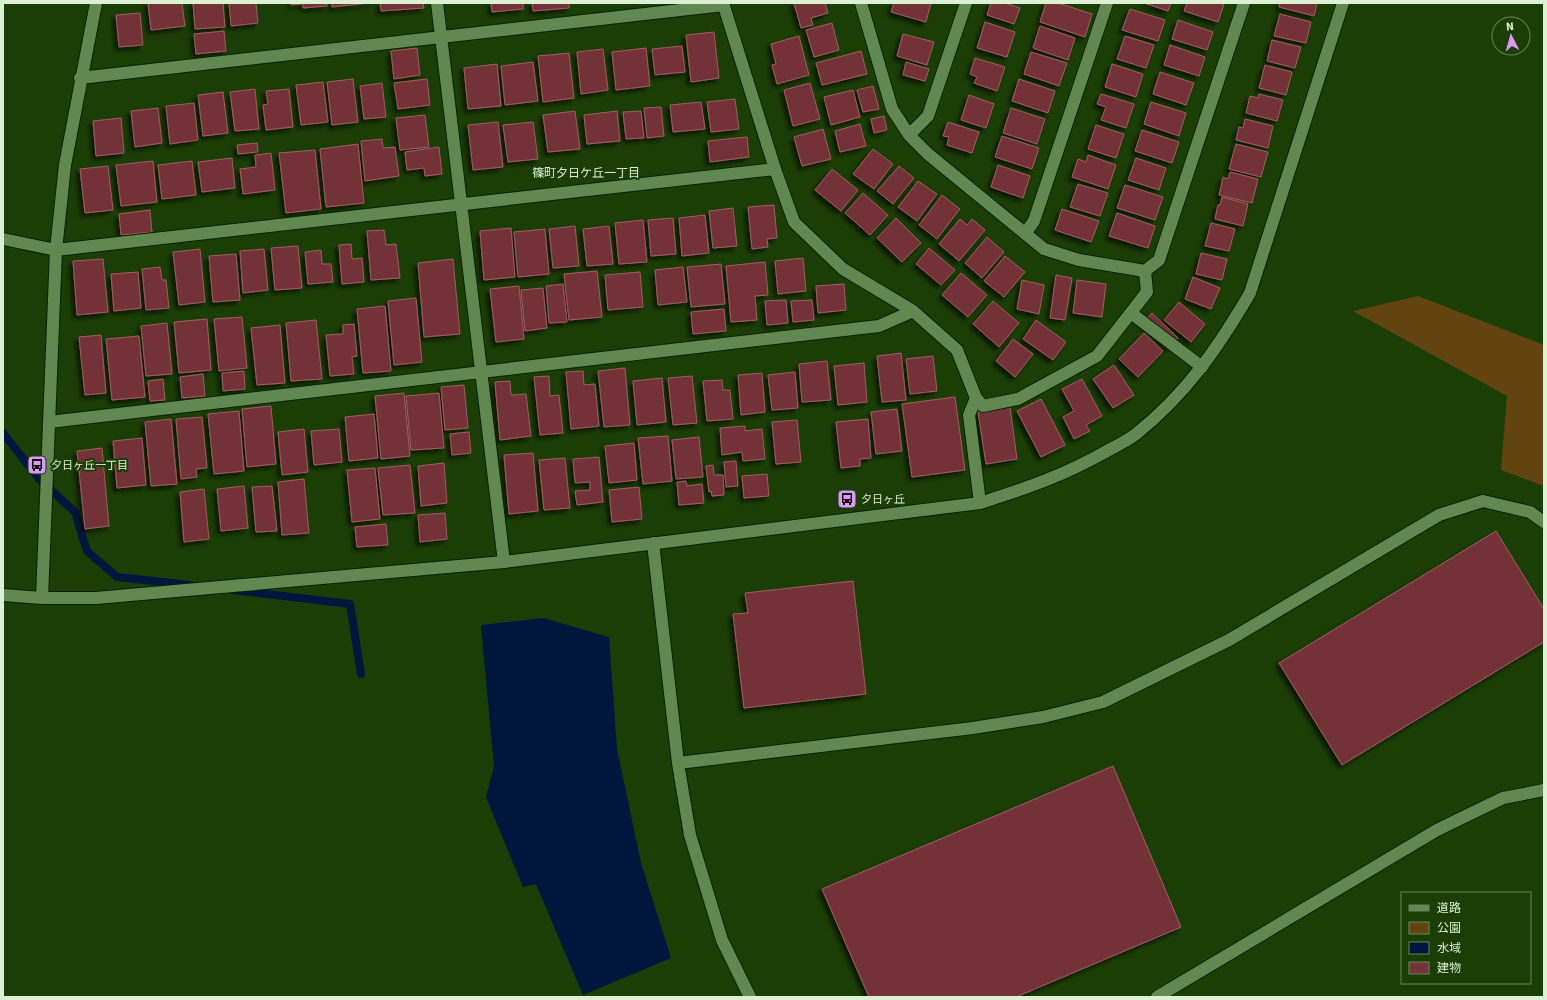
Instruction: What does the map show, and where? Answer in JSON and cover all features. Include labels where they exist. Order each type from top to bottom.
[{"type":"street","points":[[42,598],[56,250],[65,164],[80,78],[96,3]]},
{"type":"street","points":[[437,3],[504,562]]},
{"type":"street","points":[[861,3],[892,108],[909,135],[928,154],[1044,248],[1079,260],[1145,271],[1159,260],[1244,3]]},
{"type":"street","points":[[909,135],[928,116],[966,3]]},
{"type":"street","points":[[1025,234],[1034,221],[1107,3]]},
{"type":"street","points":[[3,595],[42,598],[96,598],[504,562],[980,503],[1031,487],[1079,467],[1134,435],[1169,404],[1202,368],[1228,331],[1250,293],[1343,3]]},
{"type":"street","points":[[80,78],[724,4],[775,169],[794,222],[843,269],[913,311],[956,350],[976,398],[982,406],[1018,400],[1097,356],[1147,292],[1145,271]]},
{"type":"street","points":[[3,239],[56,250],[775,169]]},
{"type":"street","points":[[49,422],[879,326],[913,311]]},
{"type":"street","points":[[1131,313],[1202,368]]},
{"type":"street","points":[[976,398],[970,415],[980,503]]},
{"type":"street","points":[[678,763],[973,728],[1044,717],[1103,702],[1229,640],[1439,515],[1483,501],[1530,512],[1544,522]]},
{"type":"street","points":[[653,543],[678,763],[690,835],[722,940],[750,997]]},
{"type":"street","points":[[1157,997],[1437,830],[1503,798],[1544,790]]},
{"type":"green space","points":[[1418,296],[1544,345],[1544,486],[1501,470],[1507,396],[1353,311]]},
{"type":"water","points":[[543,618],[609,637],[617,749],[641,863],[671,958],[583,995],[536,884],[523,887],[486,797],[494,767],[481,625]]},
{"type":"building","points":[[148,3],[182,3],[185,26],[151,30]]},
{"type":"building","points":[[193,3],[223,3],[225,27],[195,29]]},
{"type":"building","points":[[229,3],[256,3],[258,23],[231,26]]},
{"type":"building","points":[[291,3],[327,3],[327,6],[303,8],[303,4],[291,5]]},
{"type":"building","points":[[332,3],[370,3],[332,7]]},
{"type":"building","points":[[380,3],[423,3],[424,8],[381,11]]},
{"type":"building","points":[[491,3],[523,3],[523,9],[492,12]]},
{"type":"building","points":[[532,3],[569,3],[569,8],[533,11]]},
{"type":"building","points":[[794,3],[825,3],[828,13],[811,18],[813,25],[801,28]]},
{"type":"building","points":[[894,3],[931,3],[926,22],[891,12]]},
{"type":"building","points":[[991,3],[1005,3],[1020,8],[1014,24],[987,15]]},
{"type":"building","points":[[1046,3],[1058,3],[1092,14],[1085,37],[1040,22]]},
{"type":"building","points":[[1144,3],[1171,3],[1168,11]]},
{"type":"building","points":[[1187,3],[1224,4],[1218,22],[1184,11]]},
{"type":"building","points":[[1280,3],[1317,3],[1314,16],[1279,7]]},
{"type":"building","points":[[1130,9],[1165,20],[1158,41],[1122,30]]},
{"type":"building","points":[[140,13],[143,45],[119,47],[116,15]]},
{"type":"building","points":[[1280,14],[1311,22],[1306,43],[1274,36]]},
{"type":"building","points":[[1178,20],[1213,32],[1207,50],[1172,39]]},
{"type":"building","points":[[985,22],[1015,32],[1007,57],[977,48]]},
{"type":"building","points":[[832,23],[839,50],[814,57],[806,30]]},
{"type":"building","points":[[1040,26],[1075,38],[1068,60],[1033,48]]},
{"type":"building","points":[[224,31],[226,51],[196,54],[194,34]]},
{"type":"building","points":[[714,32],[719,78],[691,82],[686,35]]},
{"type":"building","points":[[903,34],[934,42],[927,65],[897,56]]},
{"type":"building","points":[[799,36],[809,75],[777,84],[772,65],[776,64],[771,44]]},
{"type":"building","points":[[1125,36],[1154,45],[1146,68],[1117,59]]},
{"type":"building","points":[[1272,40],[1301,47],[1295,68],[1267,61]]},
{"type":"building","points":[[1170,45],[1205,57],[1199,76],[1164,65]]},
{"type":"building","points":[[682,46],[685,72],[655,75],[652,49]]},
{"type":"building","points":[[417,48],[420,75],[394,79],[391,51]]},
{"type":"building","points":[[646,48],[650,86],[616,90],[612,52]]},
{"type":"building","points":[[603,49],[608,90],[581,94],[577,52]]},
{"type":"building","points":[[861,51],[867,74],[822,85],[816,63]]},
{"type":"building","points":[[1031,52],[1067,63],[1059,86],[1024,74]]},
{"type":"building","points":[[569,53],[574,98],[543,102],[538,56]]},
{"type":"building","points":[[975,58],[1005,67],[997,91],[974,83],[977,77],[970,74]]},
{"type":"building","points":[[533,62],[538,101],[505,105],[501,66]]},
{"type":"building","points":[[906,62],[929,69],[925,81],[903,75]]},
{"type":"building","points":[[497,64],[501,106],[468,109],[464,68]]},
{"type":"building","points":[[1112,64],[1143,74],[1136,97],[1105,87]]},
{"type":"building","points":[[1265,65],[1292,72],[1286,95],[1259,88]]},
{"type":"building","points":[[1160,72],[1194,83],[1186,105],[1153,94]]},
{"type":"building","points":[[353,79],[358,122],[332,125],[327,82]]},
{"type":"building","points":[[427,79],[430,105],[398,109],[394,83]]},
{"type":"building","points":[[1019,79],[1055,91],[1048,113],[1012,101]]},
{"type":"building","points":[[323,82],[328,122],[301,125],[296,85]]},
{"type":"building","points":[[382,83],[386,117],[364,119],[360,86]]},
{"type":"building","points":[[810,83],[820,119],[793,126],[784,90]]},
{"type":"building","points":[[873,86],[879,109],[863,112],[857,90]]},
{"type":"building","points":[[255,89],[259,129],[235,131],[230,92]]},
{"type":"building","points":[[289,89],[293,127],[266,130],[263,105],[268,104],[266,91]]},
{"type":"building","points":[[853,90],[860,117],[831,125],[824,97]]},
{"type":"building","points":[[223,92],[228,133],[203,136],[198,95]]},
{"type":"building","points":[[1101,94],[1134,104],[1126,128],[1101,120],[1106,107],[1097,104]]},
{"type":"building","points":[[1259,94],[1283,100],[1277,121],[1246,113],[1250,96],[1258,98]]},
{"type":"building","points":[[969,95],[994,104],[986,128],[961,120]]},
{"type":"building","points":[[735,99],[739,129],[711,132],[707,102]]},
{"type":"building","points":[[701,102],[705,129],[673,132],[670,105]]},
{"type":"building","points":[[1151,102],[1186,113],[1179,136],[1144,124]]},
{"type":"building","points":[[194,103],[198,140],[170,144],[166,106]]},
{"type":"building","points":[[661,107],[664,136],[647,138],[644,108]]},
{"type":"building","points":[[158,108],[162,143],[135,147],[131,111]]},
{"type":"building","points":[[1011,108],[1045,119],[1037,144],[1003,133]]},
{"type":"building","points":[[575,111],[580,149],[548,152],[543,115]]},
{"type":"building","points":[[617,111],[620,141],[587,144],[584,115]]},
{"type":"building","points":[[641,111],[644,138],[626,139],[623,112]]},
{"type":"building","points":[[425,115],[429,147],[400,150],[396,118]]},
{"type":"building","points":[[884,116],[887,130],[874,133],[871,119]]},
{"type":"building","points":[[121,118],[124,153],[96,156],[93,121]]},
{"type":"building","points":[[1245,119],[1273,126],[1268,148],[1236,140],[1239,127],[1243,128]]},
{"type":"building","points":[[498,122],[503,167],[473,170],[468,125]]},
{"type":"building","points":[[533,122],[538,159],[508,162],[503,125]]},
{"type":"building","points":[[948,122],[979,132],[972,153],[947,145],[949,137],[943,136]]},
{"type":"building","points":[[860,124],[866,146],[840,152],[835,131]]},
{"type":"building","points":[[1096,125],[1124,134],[1116,158],[1088,149]]},
{"type":"building","points":[[823,129],[831,159],[802,166],[794,137]]},
{"type":"building","points":[[1142,130],[1179,142],[1172,163],[1135,151]]},
{"type":"building","points":[[1002,136],[1039,148],[1032,169],[995,157]]},
{"type":"building","points":[[747,137],[749,157],[710,162],[708,141]]},
{"type":"building","points":[[382,139],[383,148],[395,147],[399,176],[365,181],[361,141]]},
{"type":"building","points":[[257,143],[258,152],[238,154],[237,145]]},
{"type":"building","points":[[358,144],[364,203],[326,207],[320,149]]},
{"type":"building","points":[[1236,144],[1268,152],[1261,177],[1229,169]]},
{"type":"building","points":[[439,147],[442,174],[425,176],[424,168],[407,170],[405,152]]},
{"type":"building","points":[[873,149],[893,164],[874,189],[853,174]]},
{"type":"building","points":[[315,150],[321,209],[286,213],[279,153]]},
{"type":"building","points":[[271,153],[275,190],[243,194],[240,169],[256,167],[255,155]]},
{"type":"building","points":[[1088,155],[1116,165],[1108,189],[1072,177],[1078,159],[1086,162]]},
{"type":"building","points":[[232,158],[235,188],[202,192],[198,162]]},
{"type":"building","points":[[1136,158],[1166,168],[1159,190],[1128,180]]},
{"type":"building","points":[[153,161],[157,202],[121,206],[116,165]]},
{"type":"building","points":[[192,161],[196,195],[162,199],[158,165]]},
{"type":"building","points":[[998,165],[1030,176],[1023,198],[991,187]]},
{"type":"building","points":[[108,166],[113,210],[85,213],[80,169]]},
{"type":"building","points":[[899,166],[914,178],[893,204],[877,191]]},
{"type":"building","points":[[832,169],[858,190],[841,211],[815,190]]},
{"type":"building","points":[[1230,172],[1258,179],[1252,203],[1219,195],[1223,177],[1228,179]]},
{"type":"building","points":[[918,181],[937,194],[917,221],[898,207]]},
{"type":"building","points":[[1078,184],[1108,193],[1100,216],[1070,207]]},
{"type":"building","points":[[1125,185],[1163,197],[1155,220],[1117,208]]},
{"type":"building","points":[[863,193],[888,215],[870,235],[845,213]]},
{"type":"building","points":[[942,195],[960,209],[937,239],[919,225]]},
{"type":"building","points":[[1222,197],[1248,204],[1243,226],[1215,219],[1218,205],[1220,205]]},
{"type":"building","points":[[774,205],[777,238],[767,239],[768,247],[752,249],[748,207]]},
{"type":"building","points":[[733,208],[737,246],[713,248],[709,211]]},
{"type":"building","points":[[1062,209],[1099,221],[1091,242],[1055,230]]},
{"type":"building","points":[[150,210],[152,232],[121,235],[119,214]]},
{"type":"building","points":[[1117,213],[1155,226],[1148,248],[1109,236]]},
{"type":"building","points":[[705,215],[709,253],[682,256],[679,218]]},
{"type":"building","points":[[673,218],[676,254],[651,256],[648,220]]},
{"type":"building","points":[[896,218],[921,243],[902,262],[877,238]]},
{"type":"building","points":[[960,219],[967,225],[972,219],[985,230],[959,261],[939,244]]},
{"type":"building","points":[[643,220],[647,262],[619,264],[615,223]]},
{"type":"building","points":[[1211,223],[1235,229],[1229,251],[1205,246]]},
{"type":"building","points":[[575,226],[579,266],[553,268],[549,229]]},
{"type":"building","points":[[609,226],[613,264],[587,266],[583,229]]},
{"type":"building","points":[[511,228],[515,277],[484,280],[480,231]]},
{"type":"building","points":[[545,229],[549,274],[518,277],[514,232]]},
{"type":"building","points":[[384,230],[386,245],[396,244],[400,278],[371,280],[367,231]]},
{"type":"building","points":[[987,237],[1004,252],[982,278],[965,263]]},
{"type":"building","points":[[351,244],[352,259],[362,258],[364,282],[342,284],[339,245]]},
{"type":"building","points":[[298,246],[302,288],[275,290],[271,248]]},
{"type":"building","points":[[929,248],[955,270],[941,285],[916,264]]},
{"type":"building","points":[[200,249],[205,302],[179,305],[173,252]]},
{"type":"building","points":[[264,249],[268,290],[243,293],[240,251]]},
{"type":"building","points":[[321,250],[322,264],[331,264],[333,282],[308,284],[305,252]]},
{"type":"building","points":[[1201,253],[1227,259],[1222,280],[1196,274]]},
{"type":"building","points":[[236,254],[240,300],[213,302],[209,256]]},
{"type":"building","points":[[1005,256],[1025,272],[1004,297],[984,281]]},
{"type":"building","points":[[803,258],[806,291],[778,294],[775,261]]},
{"type":"building","points":[[103,259],[108,312],[77,315],[73,261]]},
{"type":"building","points":[[453,259],[460,334],[424,337],[418,263]]},
{"type":"building","points":[[765,262],[768,295],[755,296],[757,320],[731,322],[726,266]]},
{"type":"building","points":[[721,264],[725,304],[691,307],[687,267]]},
{"type":"building","points":[[160,267],[162,280],[166,280],[169,308],[146,310],[142,269]]},
{"type":"building","points":[[683,267],[687,302],[658,305],[655,270]]},
{"type":"building","points":[[597,271],[602,317],[569,320],[564,274]]},
{"type":"building","points":[[138,272],[141,308],[114,311],[111,274]]},
{"type":"building","points":[[640,272],[643,307],[608,310],[605,275]]},
{"type":"building","points":[[961,273],[987,295],[968,317],[942,295]]},
{"type":"building","points":[[1056,275],[1072,278],[1065,320],[1050,318]]},
{"type":"building","points":[[1193,277],[1220,288],[1211,309],[1185,299]]},
{"type":"building","points":[[1022,280],[1044,285],[1039,314],[1017,309]]},
{"type":"building","points":[[1077,280],[1106,284],[1102,317],[1073,313]]},
{"type":"building","points":[[563,284],[567,322],[549,323],[546,286]]},
{"type":"building","points":[[844,284],[846,310],[818,313],[816,286]]},
{"type":"building","points":[[519,286],[524,339],[496,342],[490,289]]},
{"type":"building","points":[[543,288],[547,328],[525,331],[521,290]]},
{"type":"building","points":[[416,298],[422,362],[394,365],[388,301]]},
{"type":"building","points":[[786,300],[788,323],[767,325],[765,301]]},
{"type":"building","points":[[812,300],[814,320],[793,322],[791,301]]},
{"type":"building","points":[[993,301],[1019,323],[999,347],[973,324]]},
{"type":"building","points":[[1179,302],[1205,324],[1191,342],[1164,320]]},
{"type":"building","points":[[385,306],[391,371],[363,373],[357,309]]},
{"type":"building","points":[[724,309],[726,331],[693,334],[691,312]]},
{"type":"building","points":[[1152,313],[1178,338],[1169,348],[1143,323]]},
{"type":"building","points":[[242,317],[247,368],[219,371],[214,319]]},
{"type":"building","points":[[207,319],[211,370],[179,373],[174,322]]},
{"type":"building","points":[[316,320],[322,379],[291,381],[286,323]]},
{"type":"building","points":[[1036,320],[1066,342],[1053,360],[1023,339]]},
{"type":"building","points":[[167,323],[172,374],[146,376],[141,326]]},
{"type":"building","points":[[354,324],[357,356],[352,357],[354,374],[330,376],[326,335],[343,334],[343,325]]},
{"type":"building","points":[[280,325],[285,383],[257,385],[251,328]]},
{"type":"building","points":[[1144,333],[1163,351],[1138,377],[1119,359]]},
{"type":"building","points":[[101,335],[106,393],[85,395],[79,337]]},
{"type":"building","points":[[139,336],[145,397],[112,400],[106,339]]},
{"type":"building","points":[[1013,339],[1033,354],[1015,377],[996,361]]},
{"type":"building","points":[[901,353],[906,400],[882,402],[877,356]]},
{"type":"building","points":[[933,356],[937,391],[910,394],[906,359]]},
{"type":"building","points":[[827,361],[831,400],[802,402],[799,364]]},
{"type":"building","points":[[864,363],[867,402],[838,405],[834,366]]},
{"type":"building","points":[[1114,365],[1134,395],[1113,408],[1093,379]]},
{"type":"building","points":[[625,368],[630,425],[604,427],[598,371]]},
{"type":"building","points":[[244,371],[245,389],[223,391],[222,373]]},
{"type":"building","points":[[583,371],[584,385],[595,384],[599,426],[571,429],[566,372]]},
{"type":"building","points":[[795,372],[798,408],[772,410],[768,375]]},
{"type":"building","points":[[762,373],[765,412],[741,415],[738,375]]},
{"type":"building","points":[[203,374],[205,396],[182,398],[180,377]]},
{"type":"building","points":[[549,376],[550,396],[559,395],[563,433],[540,435],[534,377]]},
{"type":"building","points":[[692,376],[697,423],[673,425],[668,378]]},
{"type":"building","points":[[662,378],[666,422],[637,425],[633,381]]},
{"type":"building","points":[[163,379],[165,400],[150,401],[148,381]]},
{"type":"building","points":[[1082,379],[1102,416],[1086,425],[1090,431],[1074,439],[1063,417],[1074,411],[1062,389]]},
{"type":"building","points":[[722,380],[723,390],[730,390],[733,419],[707,421],[703,381]]},
{"type":"building","points":[[510,381],[511,395],[526,394],[531,436],[500,440],[495,382]]},
{"type":"building","points":[[464,385],[468,428],[445,430],[441,387]]},
{"type":"building","points":[[404,393],[410,456],[381,459],[375,396]]},
{"type":"building","points":[[439,393],[444,448],[411,450],[406,396]]},
{"type":"building","points":[[955,397],[965,470],[912,477],[902,404]]},
{"type":"building","points":[[1041,399],[1065,445],[1041,457],[1017,411]]},
{"type":"building","points":[[271,406],[276,464],[247,467],[242,409]]},
{"type":"building","points":[[1010,407],[1017,459],[986,464],[978,412]]},
{"type":"building","points":[[897,409],[902,451],[876,454],[871,412]]},
{"type":"building","points":[[239,411],[244,471],[214,474],[208,414]]},
{"type":"building","points":[[374,414],[378,458],[349,461],[345,417]]},
{"type":"building","points":[[202,417],[207,468],[196,469],[197,477],[181,479],[176,419]]},
{"type":"building","points":[[171,419],[177,484],[151,486],[145,422]]},
{"type":"building","points":[[868,419],[871,458],[860,459],[860,466],[841,468],[836,422]]},
{"type":"building","points":[[797,420],[801,462],[776,464],[772,422]]},
{"type":"building","points":[[745,426],[745,431],[762,429],[765,459],[743,461],[742,452],[722,455],[720,428]]},
{"type":"building","points":[[304,429],[308,472],[282,475],[278,432]]},
{"type":"building","points":[[339,429],[342,462],[314,465],[311,431]]},
{"type":"building","points":[[469,432],[471,453],[452,455],[450,434]]},
{"type":"building","points":[[668,436],[672,481],[643,484],[638,438]]},
{"type":"building","points":[[699,437],[703,477],[676,479],[672,440]]},
{"type":"building","points":[[142,438],[146,485],[117,488],[113,441]]},
{"type":"building","points":[[634,443],[637,480],[609,483],[605,446]]},
{"type":"building","points":[[102,448],[109,526],[85,529],[77,451]]},
{"type":"building","points":[[533,453],[538,511],[509,514],[504,455]]},
{"type":"building","points":[[599,457],[603,502],[577,505],[575,491],[590,490],[590,482],[575,483],[573,459]]},
{"type":"building","points":[[565,458],[570,508],[544,510],[539,460]]},
{"type":"building","points":[[736,461],[738,486],[726,487],[724,462]]},
{"type":"building","points":[[444,463],[447,503],[421,506],[418,466]]},
{"type":"building","points":[[410,465],[415,513],[383,515],[378,468]]},
{"type":"building","points":[[713,465],[714,475],[723,475],[724,495],[712,496],[711,491],[709,492],[706,466]]},
{"type":"building","points":[[375,468],[380,519],[352,522],[347,470]]},
{"type":"building","points":[[767,474],[769,496],[744,498],[742,476]]},
{"type":"building","points":[[304,479],[309,533],[282,535],[278,482]]},
{"type":"building","points":[[686,481],[687,486],[702,484],[704,503],[679,505],[677,482]]},
{"type":"building","points":[[244,486],[248,528],[221,531],[217,489]]},
{"type":"building","points":[[272,486],[277,531],[256,532],[252,487]]},
{"type":"building","points":[[639,487],[642,519],[612,522],[609,490]]},
{"type":"building","points":[[204,489],[209,539],[184,542],[180,492]]},
{"type":"building","points":[[445,513],[447,539],[420,542],[418,515]]},
{"type":"building","points":[[386,524],[388,545],[357,547],[355,527]]},
{"type":"building","points":[[1496,531],[1544,609],[1544,642],[1342,765],[1279,663]]},
{"type":"building","points":[[853,581],[866,694],[744,708],[733,614],[748,613],[745,593]]},
{"type":"building","points":[[1113,766],[1181,927],[1016,997],[869,997],[822,889]]},
{"type":"waterway","points":[[3,433],[40,480],[75,512],[87,551],[117,577],[190,585]]},
{"type":"waterway","points":[[233,590],[350,604],[361,674]]},
{"type":"place","name":"夕日ヶ丘一丁目","points":[[37,465]]},
{"type":"place","name":"夕日ヶ丘","points":[[847,499]]},
{"type":"district","name":"篠町夕日ケ丘一丁目","points":[[586,173]]}]
